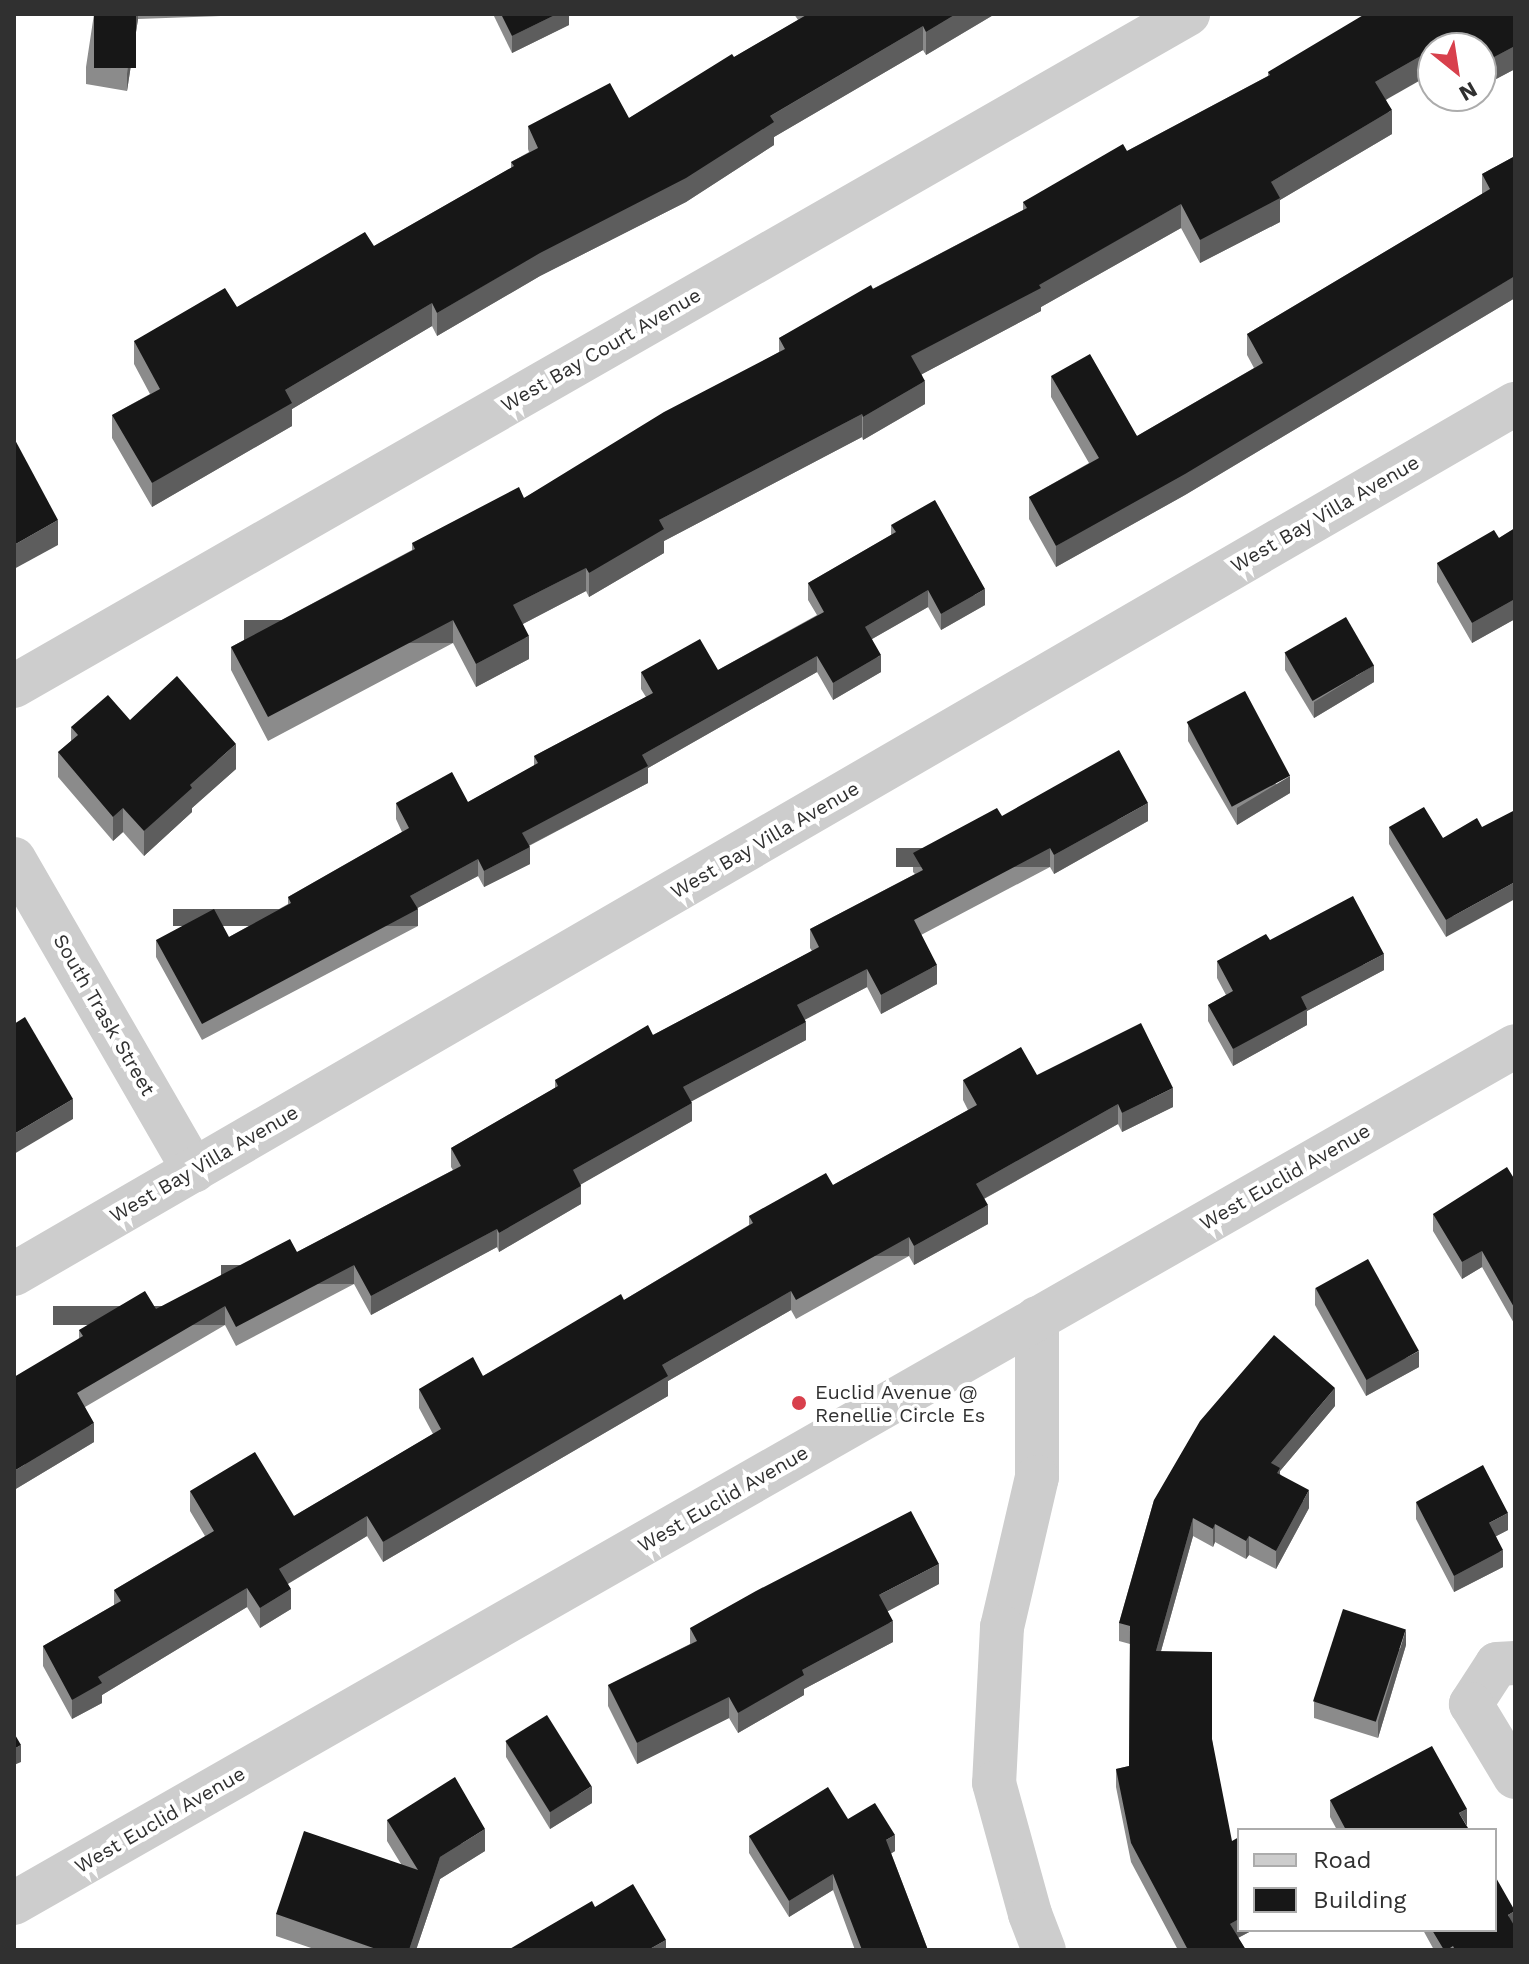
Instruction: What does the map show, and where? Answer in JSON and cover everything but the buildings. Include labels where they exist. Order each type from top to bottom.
[{"type":"street","name":"West Bay Court Avenue","points":[[14,686],[1188,14]]},
{"type":"street","name":"West Bay Villa Avenue","points":[[14,1274],[1515,404]]},
{"type":"street","name":"South Trask Street","points":[[14,859],[194,1171]]},
{"type":"street","name":"West Euclid Avenue","points":[[14,1903],[1515,1046]]},
{"type":"street","points":[[1037,1318],[1037,1477],[1002,1627],[994,1783],[1030,1914],[1044,1950]]},
{"type":"street","points":[[1515,1663],[1497,1664],[1471,1704],[1515,1777]]},
{"type":"place","name":"Euclid Avenue @ Renellie Circle Es","points":[[799,1403]]}]
